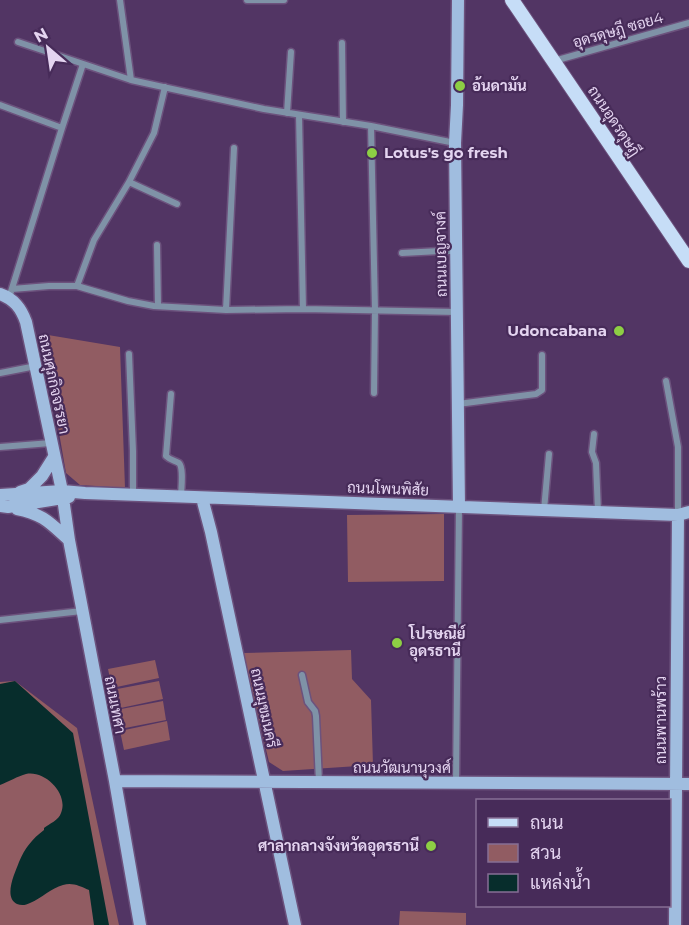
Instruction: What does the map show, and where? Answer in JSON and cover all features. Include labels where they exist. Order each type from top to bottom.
[{"type":"main road","name":"ถนนอุดรดุษฎี","points":[[512,0],[689,261]]},
{"type":"street","points":[[120,0],[130,80]]},
{"type":"street","points":[[251,0],[284,0]]},
{"type":"street","name":"ถนนเบญจางค์","points":[[458,0],[457,105],[454,143],[459,507]]},
{"type":"street","name":"อุดรดุษฎี ซอย4","points":[[553,61],[689,22]]},
{"type":"street","points":[[18,42],[130,80],[287,113],[371,126],[454,143]]},
{"type":"street","points":[[342,43],[343,122]]},
{"type":"street","points":[[287,113],[291,52]]},
{"type":"street","points":[[83,64],[7,294],[49,286],[77,286],[128,301],[158,306],[226,310],[457,312]]},
{"type":"street","points":[[77,286],[94,240],[129,182],[154,133],[165,87]]},
{"type":"street","points":[[0,105],[62,128]]},
{"type":"street","points":[[299,115],[303,309]]},
{"type":"street","points":[[371,126],[375,393]]},
{"type":"street","points":[[226,310],[234,148]]},
{"type":"street","points":[[129,182],[177,204]]},
{"type":"street","points":[[158,245],[158,306]]},
{"type":"street","points":[[402,253],[456,252]]},
{"type":"street","name":"ถนนศุภกิจจรรยา","points":[[7,294],[22,312],[26,322],[62,495]]},
{"type":"street","points":[[129,354],[133,495]]},
{"type":"street","points":[[458,404],[540,392],[542,390],[542,355]]},
{"type":"street","points":[[0,374],[36,366]]},
{"type":"street","points":[[666,381],[678,447],[683,513]]},
{"type":"street","points":[[171,394],[166,456],[182,468],[181,497]]},
{"type":"street","points":[[594,434],[592,452],[596,463],[597,512]]},
{"type":"street","points":[[0,447],[51,443]]},
{"type":"street","points":[[544,510],[549,454]]},
{"type":"street","points":[[5,501],[29,489],[42,476],[54,458]]},
{"type":"street","name":"ถนนโพนพิสัย","points":[[5,501],[85,494],[683,513]]},
{"type":"street","name":"ถนนเทศา","points":[[62,495],[140,925]]},
{"type":"street","name":"ถนนมุขมนครี","points":[[202,498],[295,925]]},
{"type":"street","points":[[5,501],[33,512],[49,522],[69,540]]},
{"type":"street","points":[[456,783],[459,507]]},
{"type":"street","name":"ถนนพานพร้าว","points":[[675,925],[682,784],[683,513]]},
{"type":"street","points":[[0,620],[82,611]]},
{"type":"street","points":[[302,675],[308,702],[316,716],[319,782]]},
{"type":"street","name":"ถนนวัฒนานุวงศ์","points":[[115,781],[682,784]]},
{"type":"green space","points":[[42,334],[120,347],[125,488],[80,485],[66,473]]},
{"type":"green space","points":[[444,514],[444,581],[348,582],[347,515]]},
{"type":"green space","points":[[351,650],[352,679],[371,700],[373,765],[283,771],[269,762],[243,653]]},
{"type":"green space","points":[[155,660],[159,678],[112,688],[108,669]]},
{"type":"green space","points":[[15,681],[77,728],[119,925],[0,925],[0,682]]},
{"type":"green space","points":[[159,681],[163,699],[116,709],[112,690]]},
{"type":"green space","points":[[163,701],[166,720],[120,729],[116,710]]},
{"type":"green space","points":[[167,721],[170,740],[124,750],[120,731]]},
{"type":"green space","points":[[400,911],[466,913],[466,925],[399,925]]},
{"type":"water","points":[[15,681],[73,733],[109,925],[94,925],[89,890],[76,885],[59,886],[24,905],[17,904],[11,896],[13,878],[24,852],[44,828],[58,818],[63,806],[62,798],[54,785],[41,776],[26,774],[0,785],[0,684]]},
{"type":"place","name":"อ้นดามัน","points":[[460,86]]},
{"type":"place","name":"Lotus's go fresh","points":[[372,153]]},
{"type":"place","name":"Udoncabana","points":[[619,331]]},
{"type":"place","name":"โปรษณีย์ อุดรธานี","points":[[397,643]]},
{"type":"place","name":"ศาลากลางจังหวัดอุดรธานี","points":[[431,846]]}]
